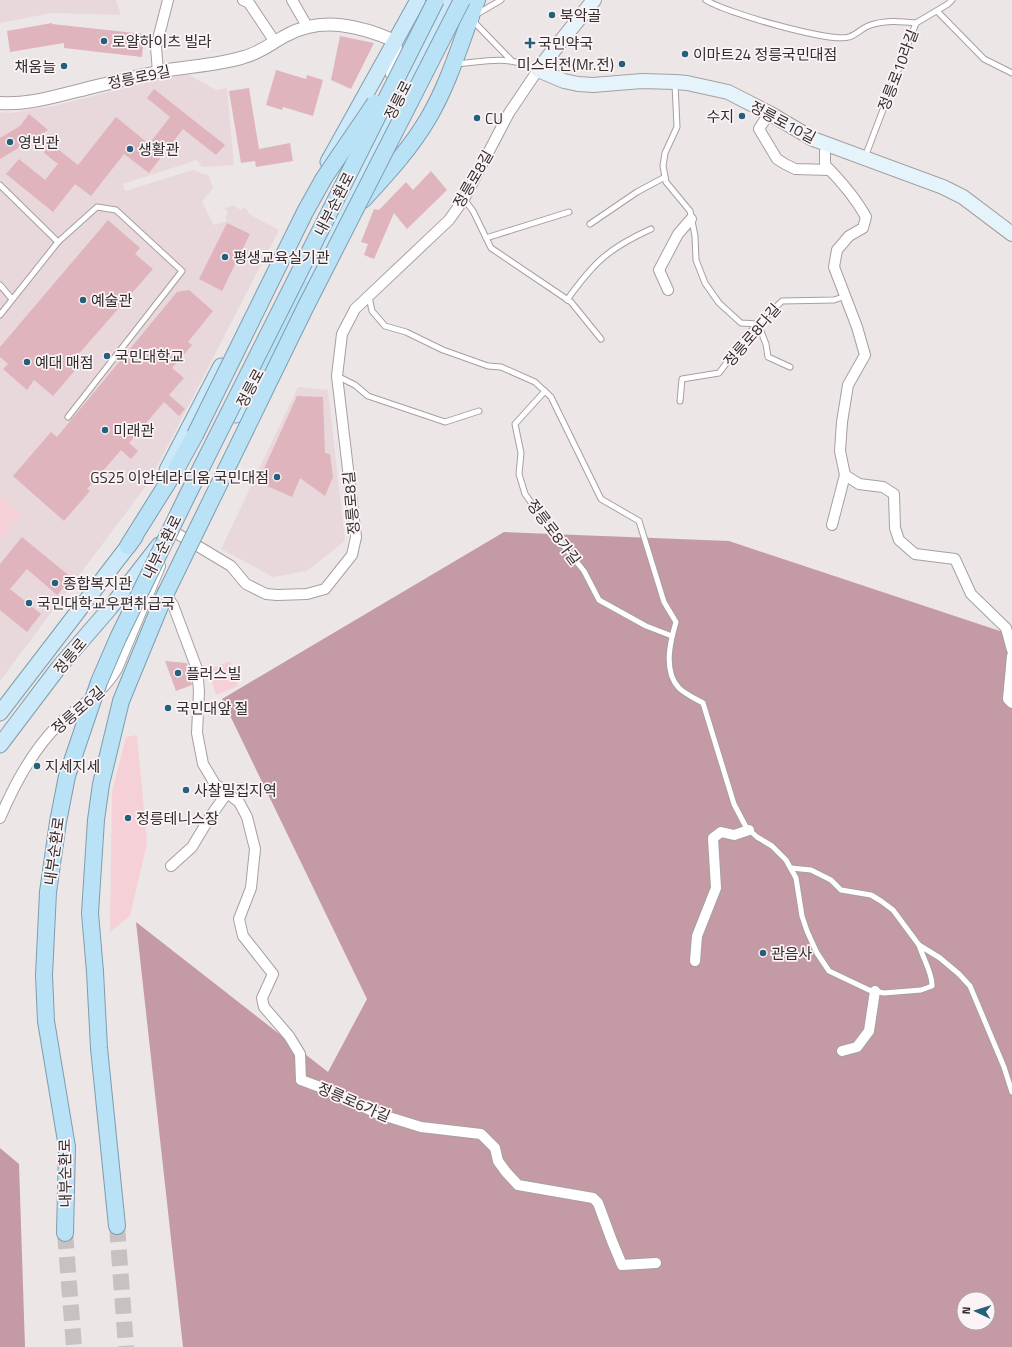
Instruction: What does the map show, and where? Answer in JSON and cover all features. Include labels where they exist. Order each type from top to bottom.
[{"type":"highway","points":[[257,376],[349,216],[412,143],[430,115],[450,72],[477,0]]},
{"type":"highway","name":"내부순환로","points":[[65,1233],[67,1147],[46,1021],[44,975],[48,892],[58,822],[67,776],[99,682],[118,638],[187,496],[412,49],[450,1]]},
{"type":"highway","name":"내부순환로","points":[[118,1226],[99,1048],[96,972],[90,913],[96,820],[101,784],[110,743],[126,688],[163,599],[305,308],[450,1]]},
{"type":"highway","points":[[128,546],[195,435],[308,206],[324,178],[412,49]]},
{"type":"main road","name":"정릉로","points":[[128,546],[281,248],[418,0]]},
{"type":"main road","points":[[538,70],[584,7],[594,0]]},
{"type":"main road","name":"정릉로","points":[[0,745],[59,667],[110,608],[171,530],[203,481],[450,1]]},
{"type":"main road","name":"정릉로10길","points":[[538,70],[564,81],[593,85],[642,81],[675,82],[687,83],[728,92],[769,113],[812,139],[942,187],[963,197],[1012,234]]},
{"type":"main road","name":"정릉로","points":[[0,713],[170,493],[183,472],[227,384],[262,308],[281,248]]},
{"type":"main road","name":"정릉로","points":[[227,384],[253,302]]},
{"type":"street","points":[[158,72],[156,47],[168,0]]},
{"type":"street","points":[[243,0],[249,3],[275,42]]},
{"type":"street","points":[[292,0],[307,26]]},
{"type":"street","points":[[257,376],[322,219],[395,67],[412,37],[438,22]]},
{"type":"street","name":"정릉로9길","points":[[0,103],[13,104],[46,99],[158,72],[205,66],[240,59],[256,53],[287,34],[307,26],[339,25],[358,27],[395,41]]},
{"type":"street","points":[[395,41],[398,56],[395,67]]},
{"type":"street","name":"정릉로8길","points":[[171,530],[230,566],[246,584],[266,594],[314,593],[325,589],[331,584],[352,555],[356,537],[337,376],[342,334],[355,309],[449,220],[464,199],[509,113],[538,70]]},
{"type":"street","points":[[769,113],[759,129],[777,158],[795,169],[830,170]]},
{"type":"street","points":[[827,144],[825,152],[825,165],[858,201],[866,216],[862,228],[849,236],[837,250],[834,267],[857,327],[865,355],[848,385],[842,422],[840,451],[845,475],[832,526]]},
{"type":"street","points":[[668,290],[659,270],[678,234],[691,219]]},
{"type":"street","points":[[845,475],[859,484],[883,487],[894,494],[895,528],[899,540],[915,554],[955,559],[971,594],[1006,628],[1012,650]]},
{"type":"street","name":"정릉로6길","points":[[0,818],[36,750],[58,725],[103,689],[117,669],[155,580],[171,530]]},
{"type":"street","name":"정릉로6가길","points":[[155,580],[173,605],[197,669],[199,691],[197,733],[203,764],[215,784],[239,802],[247,817],[255,849],[251,888],[240,919],[243,936],[272,974],[262,998],[264,1007],[289,1036],[300,1054],[301,1080],[336,1093],[359,1106],[376,1113],[421,1127],[481,1134],[495,1148],[498,1161],[518,1186],[593,1198],[598,1203],[622,1265],[656,1264]]},
{"type":"street","points":[[1012,656],[1008,699],[1012,703]]},
{"type":"street","points":[[171,866],[192,847],[210,817],[227,793]]},
{"type":"street","points":[[695,961],[697,936],[716,888],[713,838],[721,832],[734,834],[749,830]]},
{"type":"street","points":[[842,1051],[856,1047],[869,1031],[875,991]]},
{"type":"lane","name":"정릉로10길","points":[[501,0],[477,14],[475,22],[511,60]]},
{"type":"lane","points":[[706,0],[724,9],[824,36],[849,37],[868,26],[891,20],[916,22]]},
{"type":"lane","name":"정릉로10라길","points":[[864,158],[916,22],[937,11],[952,0]]},
{"type":"lane","points":[[937,11],[984,59],[1012,73]]},
{"type":"lane","name":"정릉로10길","points":[[457,64],[504,59],[524,63],[538,70]]},
{"type":"lane","points":[[675,82],[677,127],[665,153],[663,166],[666,182],[690,211],[696,260],[705,283],[719,303],[741,323],[758,324],[766,344],[768,356],[790,368]]},
{"type":"lane","points":[[590,224],[637,192],[665,177]]},
{"type":"lane","points":[[0,185],[58,242]]},
{"type":"lane","points":[[464,199],[473,211],[491,248],[568,300],[601,339]]},
{"type":"lane","points":[[0,315],[58,242],[97,207],[116,210],[182,271],[68,417]]},
{"type":"lane","points":[[486,238],[568,212]]},
{"type":"lane","points":[[568,300],[586,274],[606,254],[625,241],[650,230]]},
{"type":"lane","points":[[0,285],[12,299]]},
{"type":"lane","name":"정릉로8다길","points":[[680,401],[682,378],[719,374],[758,324],[782,300],[834,300],[846,296]]},
{"type":"lane","points":[[369,297],[372,311],[384,326],[406,332],[443,350],[516,373],[535,382],[551,397],[601,499],[638,521],[664,602],[676,622],[670,642],[670,673],[679,688],[703,703],[734,804],[749,830],[756,837],[772,846],[791,868],[796,878],[802,916],[807,931],[821,959],[830,971],[875,991],[884,993],[921,990],[932,986],[933,977],[925,964],[919,945],[892,910],[871,895],[841,890],[831,880],[811,870],[791,868]]},
{"type":"lane","points":[[337,376],[355,385],[368,396],[446,422],[479,411]]},
{"type":"lane","name":"정릉로8가길","points":[[545,391],[515,424],[521,453],[519,474],[525,494],[550,530],[584,571],[599,600],[646,626],[672,636]]},
{"type":"lane","points":[[919,945],[940,958],[959,974],[970,986],[1004,1067],[1012,1092]]},
{"type":"shaded area","points":[[0,0],[116,0],[121,15],[52,13],[0,23]]},
{"type":"shaded area","name":"국민대학교","points":[[188,74],[216,90],[227,88],[234,165],[202,167],[197,160],[123,184],[125,191],[193,170],[209,176],[213,188],[202,202],[214,225],[227,221],[225,217],[228,213],[223,205],[226,208],[232,205],[241,210],[245,207],[249,214],[279,230],[149,482],[0,681],[0,112],[10,113],[53,106]]},
{"type":"shaded area","points":[[298,387],[328,390],[345,541],[307,571],[273,577],[221,549]]},
{"type":"shaded area","points":[[0,497],[21,514],[0,539]]},
{"type":"shaded area","points":[[504,532],[729,541],[1012,635],[1012,1347],[183,1347],[136,922],[328,1072],[367,999],[222,699]]},
{"type":"shaded area","points":[[230,661],[238,686],[216,695],[208,670]]},
{"type":"shaded area","name":"정릉테니스장","points":[[137,735],[147,843],[130,916],[110,932],[112,792],[126,737]]},
{"type":"shaded area","points":[[0,1148],[19,1164],[25,1347],[0,1347]]},
{"type":"building","points":[[52,23],[144,34],[142,57],[64,48],[64,43],[10,52],[7,31]]},
{"type":"building","points":[[340,36],[374,43],[351,89],[331,80]]},
{"type":"building","points":[[276,70],[306,79],[307,75],[323,80],[313,116],[283,107],[282,110],[266,105]]},
{"type":"building","points":[[249,88],[259,149],[290,143],[293,161],[256,167],[255,161],[241,163],[229,91]]},
{"type":"building","name":"생활관","points":[[154,89],[225,145],[216,155],[183,129],[149,173],[124,154],[91,196],[75,184],[53,212],[6,174],[19,159],[45,180],[58,164],[44,153],[45,151],[32,140],[0,159],[0,138],[20,126],[29,114],[48,130],[40,135],[78,165],[116,117],[149,144],[170,117],[147,98]]},
{"type":"building","points":[[431,171],[447,190],[407,229],[394,213],[374,259],[364,255],[368,244],[361,242],[374,209],[379,210],[406,182],[413,190]]},
{"type":"building","name":"예술관","points":[[108,220],[140,248],[135,254],[153,269],[76,357],[82,362],[53,396],[34,380],[27,390],[3,369],[8,364],[0,357],[0,347]]},
{"type":"building","name":"평생교육실기관","points":[[227,223],[250,234],[222,291],[199,279]]},
{"type":"building","name":"미래관","points":[[189,290],[213,311],[188,342],[192,345],[172,368],[184,378],[169,395],[185,409],[179,416],[164,402],[129,443],[138,451],[131,459],[121,450],[87,489],[90,491],[64,521],[13,476],[51,432],[57,437],[177,292]]},
{"type":"building","points":[[297,396],[323,397],[325,453],[330,454],[333,477],[325,496],[300,478],[292,497],[258,482]]},
{"type":"building","name":"종합복지관","points":[[22,537],[72,578],[57,595],[27,569],[10,589],[41,614],[27,632],[0,610],[0,564]]},
{"type":"building","name":"플러스빌","points":[[165,661],[187,663],[192,685],[176,691]]},
{"type":"tunnel","points":[[117,1226],[126,1347]]},
{"type":"tunnel","points":[[65,1233],[74,1347]]},
{"type":"place","name":"북악골","points":[[552,15]]},
{"type":"place","name":"로얄하이츠 빌라","points":[[104,41]]},
{"type":"place","name":"국민약국","points":[[530,43]]},
{"type":"place","name":"이마트24 정릉국민대점","points":[[685,54]]},
{"type":"place","name":"미스터전(Mr.전)","points":[[622,64]]},
{"type":"place","name":"채움늘","points":[[64,66]]},
{"type":"place","name":"수지","points":[[742,116]]},
{"type":"place","name":"CU","points":[[477,118]]},
{"type":"place","name":"영빈관","points":[[10,142]]},
{"type":"place","name":"생활관","points":[[130,149]]},
{"type":"place","name":"평생교육실기관","points":[[225,257]]},
{"type":"place","name":"예술관","points":[[83,300]]},
{"type":"place","name":"국민대학교","points":[[107,356]]},
{"type":"place","name":"예대 매점","points":[[27,362]]},
{"type":"place","name":"미래관","points":[[105,430]]},
{"type":"place","name":"GS25 이안테라디움 국민대점","points":[[277,477]]},
{"type":"place","name":"종합복지관","points":[[55,583]]},
{"type":"place","name":"국민대학교우편취급국","points":[[29,603]]},
{"type":"place","name":"플러스빌","points":[[178,673]]},
{"type":"place","name":"국민대앞 절","points":[[168,708]]},
{"type":"place","name":"지세지세","points":[[37,766]]},
{"type":"place","name":"사찰밀집지역","points":[[186,790]]},
{"type":"place","name":"정릉테니스장","points":[[128,818]]},
{"type":"place","name":"관음사","points":[[763,953]]}]
